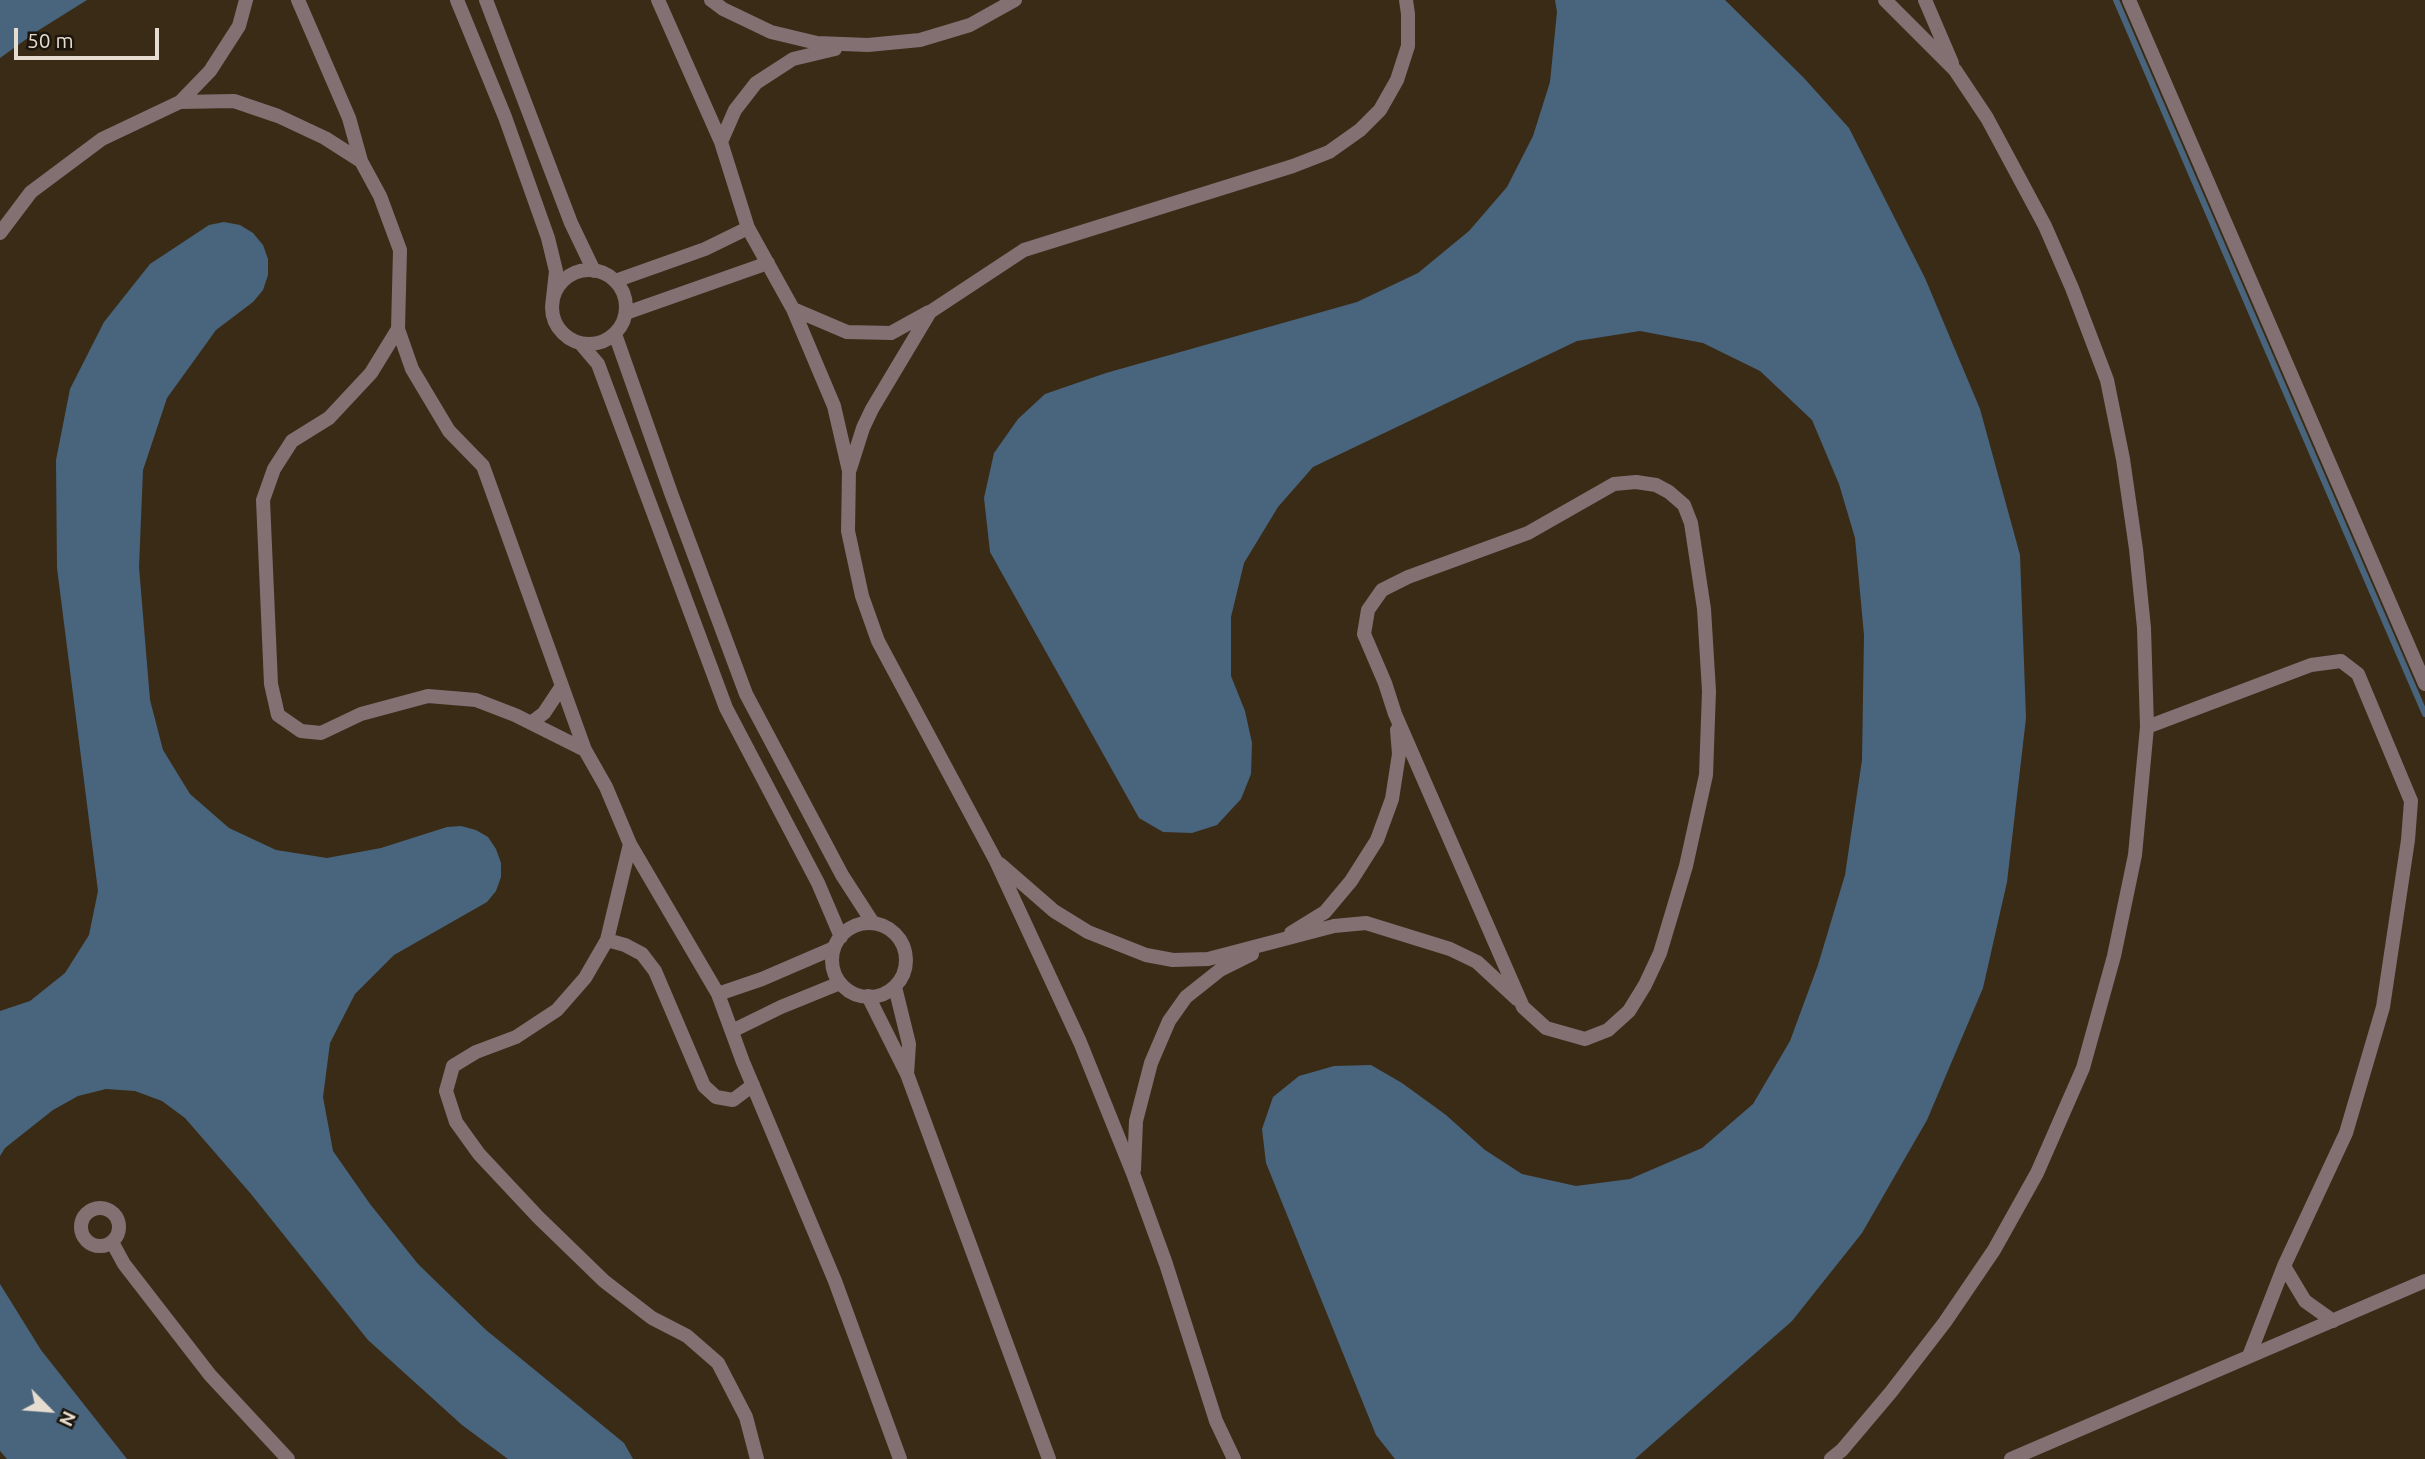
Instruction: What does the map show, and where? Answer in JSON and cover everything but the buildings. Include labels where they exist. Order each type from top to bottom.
[{"type":"street","points":[[0,233],[32,192],[102,139],[180,102],[210,71],[239,26],[246,0]]},
{"type":"street","points":[[298,0],[349,118],[361,161],[380,196],[400,250],[398,329],[412,369],[449,431],[483,466],[585,750],[606,787],[630,844],[718,994],[835,1281],[900,1459]]},
{"type":"street","points":[[457,0],[505,117],[548,238],[556,271],[552,307],[554,320],[570,339],[581,344],[594,344],[615,334],[626,313],[622,290],[605,274],[594,271],[582,271],[570,276],[561,284],[552,307]]},
{"type":"street","points":[[486,0],[571,223],[594,271]]},
{"type":"street","points":[[658,0],[721,142],[748,228],[793,309],[834,406],[849,471],[848,531],[862,596],[878,642],[996,861],[1080,1042],[1134,1176],[1166,1264],[1216,1421],[1234,1459]]},
{"type":"street","points":[[711,0],[723,9],[771,32],[817,43],[853,45],[920,40],[970,25],[1014,0]]},
{"type":"street","points":[[793,309],[847,332],[891,333],[930,312],[1024,250],[1236,185],[1329,152],[1367,124],[1380,110],[1397,80],[1408,46],[1409,14],[1406,0]]},
{"type":"street","points":[[1885,0],[1955,70]]},
{"type":"street","points":[[1839,1456],[1945,1322],[1994,1250],[2037,1173],[2083,1068],[2114,956],[2135,855],[2147,727],[2144,628],[2136,549],[2123,459],[2107,380],[2045,226],[1987,118],[1955,70],[1925,0]]},
{"type":"street","points":[[2129,0],[2425,684]]},
{"type":"street","points":[[721,142],[735,110],[756,83],[793,59],[853,45]]},
{"type":"street","points":[[180,102],[234,101],[302,127],[361,161]]},
{"type":"street","points":[[615,281],[705,249],[748,228]]},
{"type":"street","points":[[626,313],[768,263]]},
{"type":"street","points":[[849,471],[867,419],[893,370],[930,312]]},
{"type":"street","points":[[398,329],[371,373],[329,418],[292,441],[274,470],[263,500],[271,684],[278,715],[301,731],[321,733],[361,714],[428,696],[476,700],[585,750]]},
{"type":"street","points":[[615,334],[746,694],[842,875],[873,923]]},
{"type":"street","points":[[581,344],[598,364],[726,709],[818,883],[837,942],[832,960],[834,972],[840,983],[849,991],[868,996],[885,993],[902,977],[905,954],[902,942],[885,926],[862,924],[850,928],[837,942],[762,979],[718,994]]},
{"type":"street","points":[[996,861],[1054,911],[1088,932],[1146,955],[1173,960],[1208,959],[1334,926],[1366,923],[1450,949],[1477,962],[1500,981],[1524,1007],[1546,1028],[1585,1038],[1608,1030],[1629,1011],[1660,953],[1686,866],[1706,775],[1709,691],[1704,609],[1691,523],[1684,505],[1656,485],[1636,482],[1614,484],[1528,533],[1408,577],[1382,590],[1368,610],[1364,634],[1395,715],[1524,1007]]},
{"type":"street","points":[[2147,727],[2311,665],[2340,661],[2358,674],[2411,801],[2408,840],[2383,1007],[2346,1133],[2284,1266],[2249,1356]]},
{"type":"street","points":[[531,723],[544,713],[562,685]]},
{"type":"street","points":[[1134,1176],[1136,1121],[1151,1063],[1169,1021],[1186,997],[1220,970],[1280,940],[1325,912],[1351,881],[1377,840],[1392,799],[1399,754],[1395,715]]},
{"type":"street","points":[[630,844],[607,940],[585,978],[557,1010],[516,1037],[476,1052],[453,1066],[446,1091],[456,1122],[479,1154],[538,1217],[604,1280],[652,1318],[687,1336],[718,1363],[746,1417],[757,1459]]},
{"type":"street","points":[[607,940],[642,954],[655,971],[704,1086],[716,1097],[733,1100],[753,1085]]},
{"type":"street","points":[[732,1031],[840,983]]},
{"type":"street","points":[[895,986],[909,1044],[907,1074]]},
{"type":"street","points":[[868,996],[907,1074],[1049,1459]]},
{"type":"street","points":[[111,1242],[124,1264],[209,1375],[288,1459]]},
{"type":"street","points":[[2284,1266],[2305,1301],[2333,1321]]},
{"type":"street","points":[[2011,1459],[2425,1281]]},
{"type":"water","points":[[0,0],[87,0],[0,58]]},
{"type":"water","points":[[1555,0],[1725,0],[1803,77],[1849,128],[1925,278],[1980,409],[2020,555],[2026,718],[2007,882],[1983,988],[1927,1120],[1862,1233],[1792,1321],[1635,1459],[1395,1459],[1376,1435],[1266,1163],[1262,1129],[1273,1097],[1299,1076],[1334,1066],[1371,1065],[1402,1083],[1446,1115],[1485,1150],[1522,1174],[1576,1186],[1630,1179],[1702,1148],[1753,1104],[1790,1041],[1818,965],[1845,875],[1862,760],[1864,635],[1855,538],[1839,484],[1812,420],[1760,371],[1703,343],[1640,331],[1577,341],[1313,467],[1278,507],[1244,563],[1231,617],[1231,676],[1245,711],[1252,743],[1251,774],[1241,799],[1217,825],[1192,833],[1163,832],[1139,818],[990,552],[984,498],[994,453],[1018,419],[1045,394],[1106,373],[1357,302],[1418,273],[1469,231],[1507,187],[1533,136],[1550,82],[1557,12]]},
{"type":"water","points":[[224,222],[240,225],[253,233],[263,245],[268,259],[268,275],[263,290],[253,302],[216,330],[167,398],[143,470],[139,567],[150,700],[163,750],[190,794],[229,828],[276,850],[327,858],[381,848],[447,827],[461,826],[488,837],[496,849],[501,863],[501,877],[496,891],[487,902],[394,955],[355,994],[330,1043],[323,1097],[333,1151],[370,1204],[418,1264],[486,1330],[624,1443],[633,1459],[508,1459],[462,1425],[368,1340],[251,1194],[185,1118],[162,1101],[135,1091],[106,1089],[78,1096],[53,1110],[5,1148],[0,1156],[0,1011],[30,1001],[65,973],[89,935],[98,891],[57,568],[56,460],[70,389],[104,322],[150,264],[209,225]]},
{"type":"water","points":[[0,1284],[41,1350],[127,1459],[7,1459],[0,1451]]},
{"type":"waterway","points":[[2116,0],[2425,714]]}]
